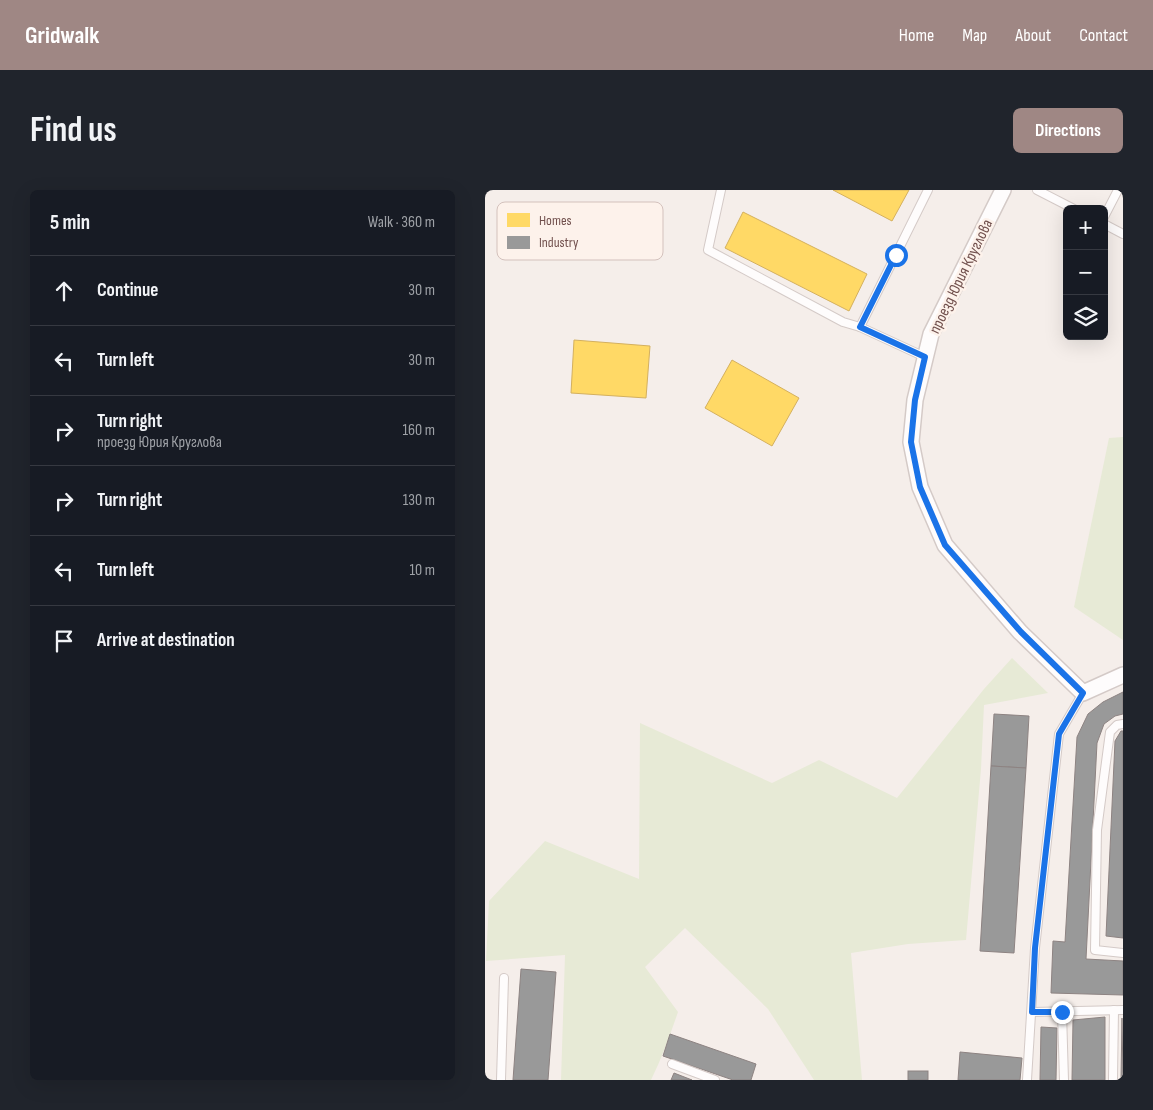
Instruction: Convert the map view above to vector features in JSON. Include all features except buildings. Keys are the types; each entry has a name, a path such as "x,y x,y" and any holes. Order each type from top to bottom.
{"street":[{"name":"проезд Юрия Круглова","path":"1000,191 931,334 915,400 911,442 920,487 945,545 1021,632 1083,693"},
{"path":"1083,693 1123,675"}],"lane":[{"path":"721,190 708,250 843,322 860,327 925,357"},
{"path":"860,327 928,190"},
{"path":"1037,190 1066,205"},
{"path":"1054,199 1058,190"},
{"path":"1108,209 1118,190"},
{"path":"1108,226 1123,234"},
{"path":"1027,1080 1035,948 1059,734 1083,693"},
{"path":"1123,724 1117,725 1110,732 1097,830 1095,950 1123,953"},
{"path":"501,1080 504,978"},
{"path":"1113,1080 1114,1010"},
{"path":"1032,1012 1123,1010"},
{"path":"1062,1012 1064,1080"},
{"path":"673,1064 715,1080"}],"green space":[{"path":"1123,437 1123,640 1074,607 1109,438"},
{"path":"1012,658 1048,693 984,705 981,769 966,940 908,944 851,953 862,1080 814,1080 768,1009 685,928 645,967 678,1012 651,1080 561,1080 565,955 486,961 489,901 545,841 639,879 640,723 772,783 819,760 897,798 984,689"}],"route":[{"path":"896,255 860,327 925,357 915,400 911,442 920,487 945,545 1021,632 1083,693 1059,734 1035,948 1032,1012 1062,1012"}]}
